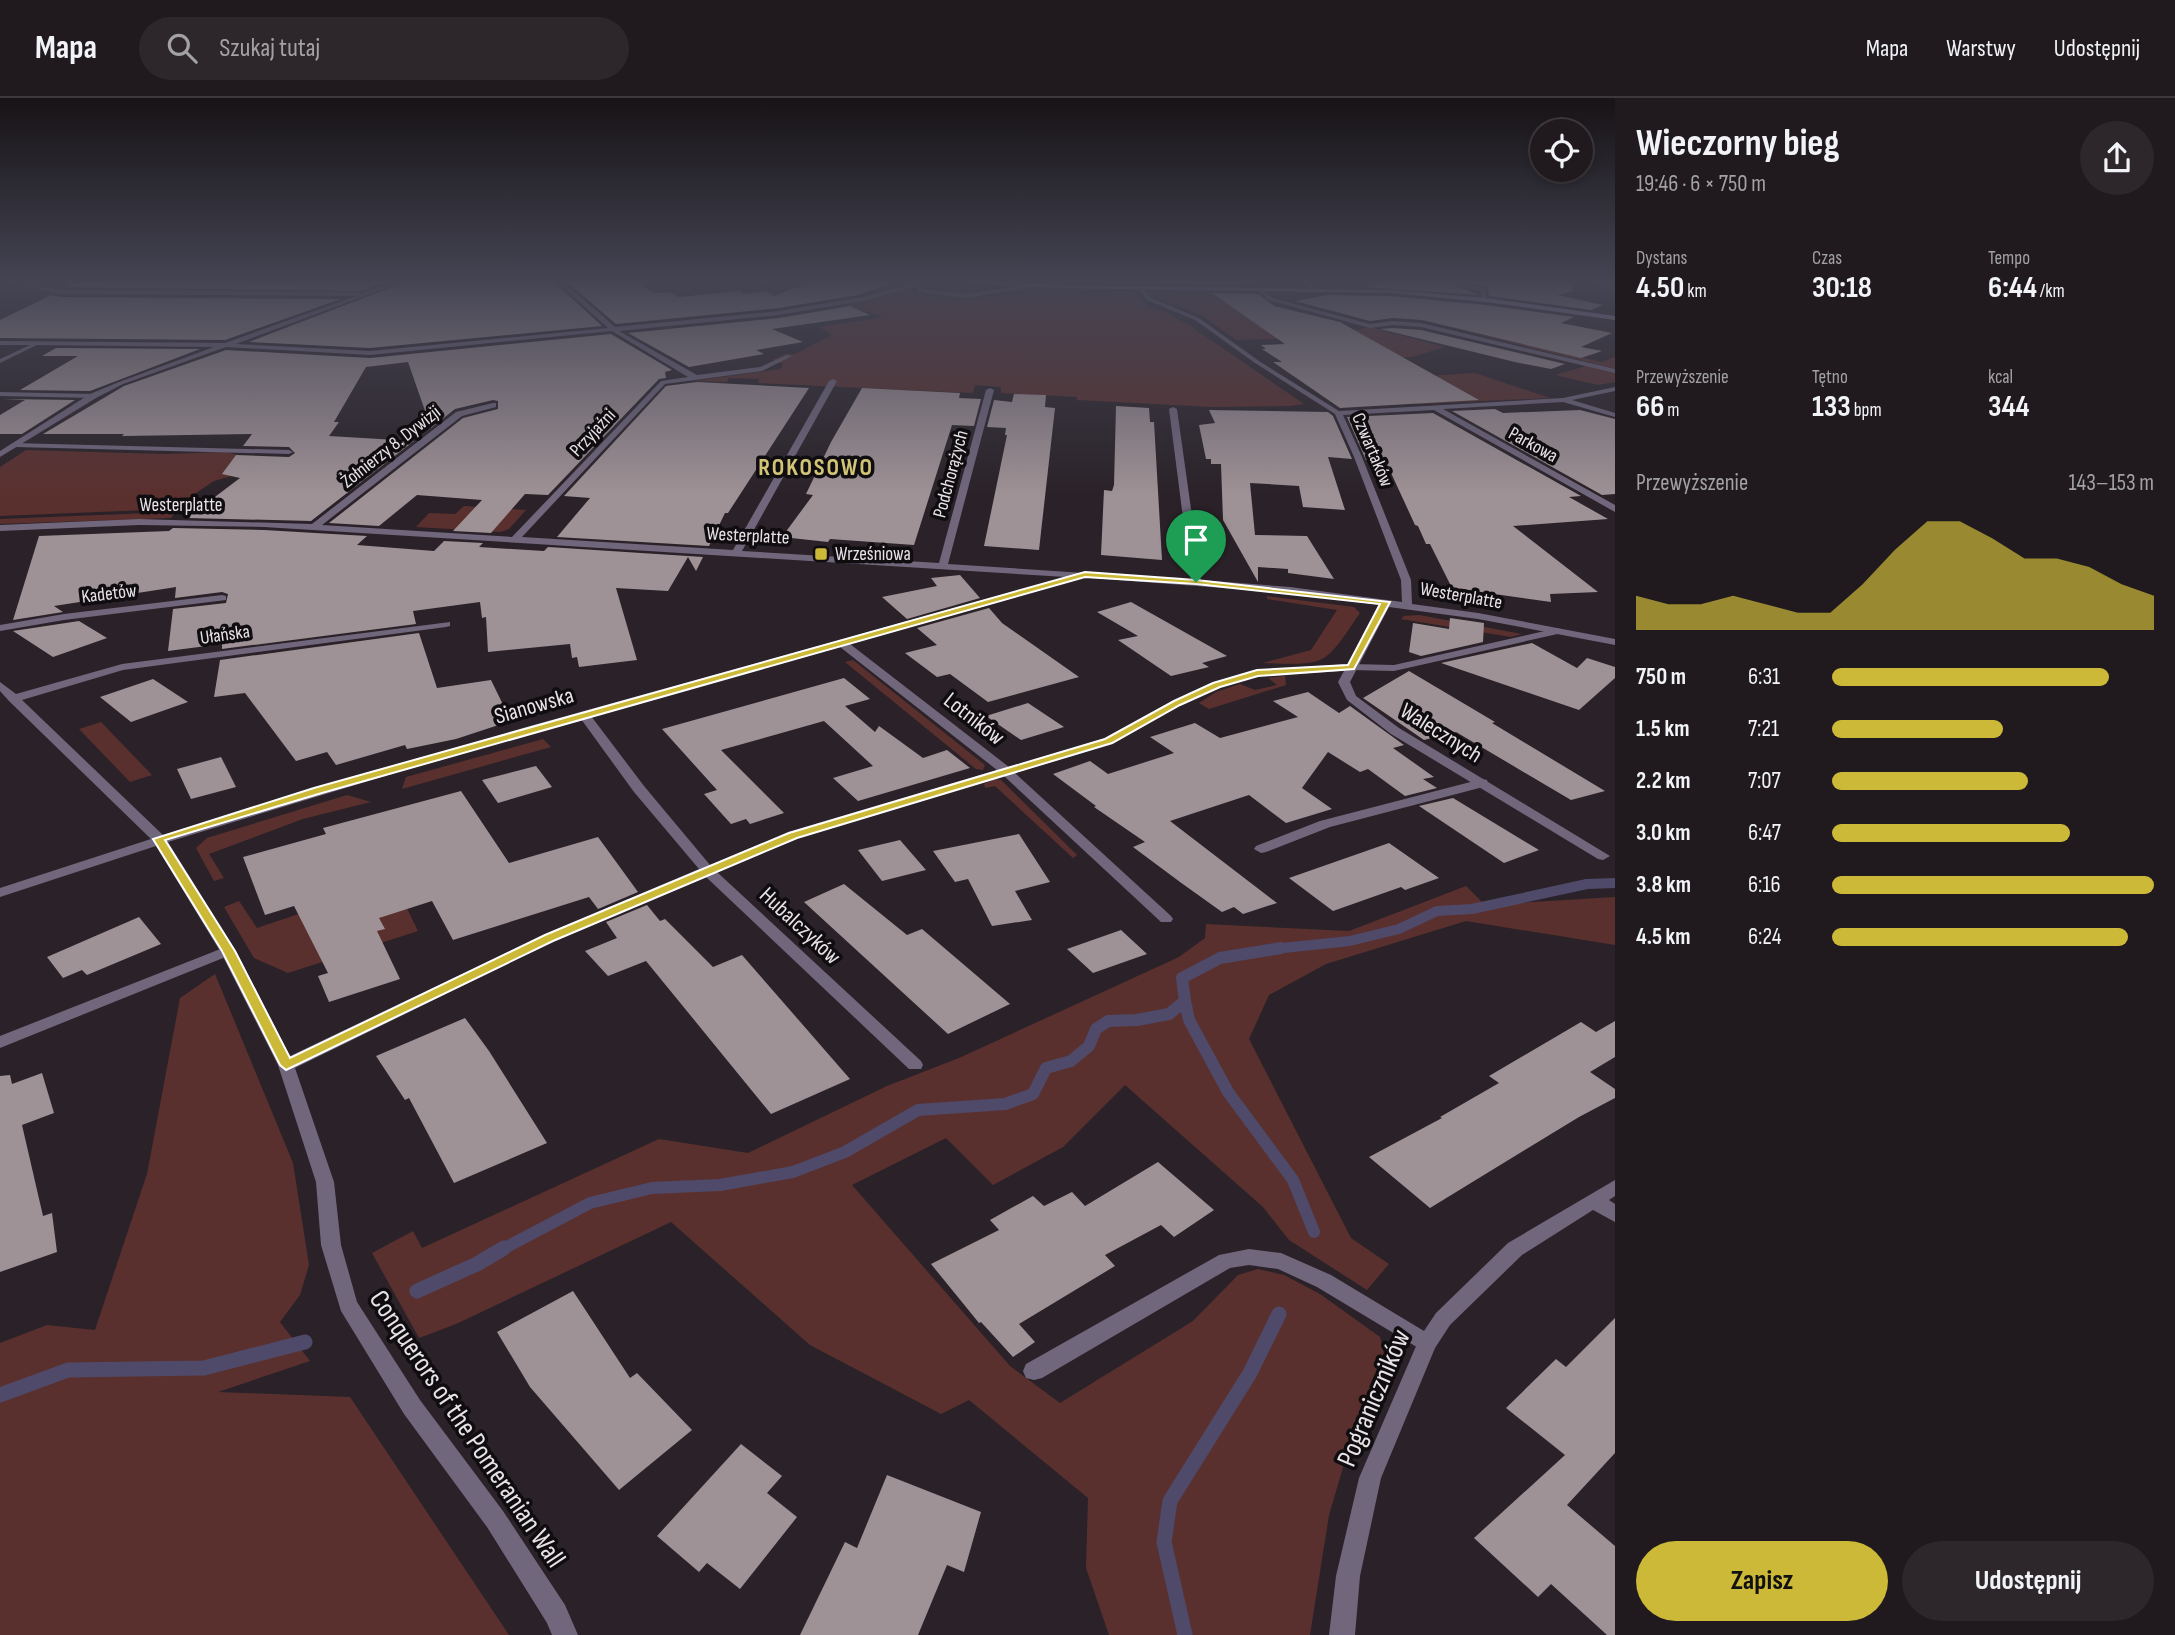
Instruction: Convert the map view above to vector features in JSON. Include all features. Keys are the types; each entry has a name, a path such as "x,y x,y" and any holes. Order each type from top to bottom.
{"street":[{"path":"0,361 19,353"},
{"path":"0,455 93,397 206,353"},
{"path":"653,353 696,378"},
{"name":"Czwartaków","path":"1244,353 1338,413 1406,580 1407,605"},
{"path":"1538,353 1615,371"},
{"name":"Przyjaźni","path":"515,539 663,382 762,369 789,356"},
{"path":"737,552 834,381"},
{"path":"1338,413 1563,400 1615,389"},
{"name":"Podchorążych","path":"943,566 990,390"},
{"path":"0,394 93,397"},
{"path":"1563,400 1615,415"},
{"name":"Żołnierzy 8. Dywizji","path":"314,527 459,414 493,405"},
{"name":"Parkowa","path":"1436,408 1615,509"},
{"path":"1173,409 1196,582"},
{"path":"16,445 289,452"},
{"name":"Westerplatte","path":"0,528 139,522 314,527 1196,582 1407,605 1615,642"},
{"name":"Sianowska","path":"0,893 159,839 584,715 1085,575"},
{"name":"Kadetów","path":"0,628 64,617 222,598"},
{"path":"1351,667 1386,602"},
{"name":"Ułańska","path":"13,699 121,667 446,624"},
{"path":"286,1065 549,938 793,835 1109,741 1177,703 1216,685 1257,673 1351,667 1394,668 1558,631"},
{"name":"Lotników","path":"843,643 1006,771 1166,919"},
{"name":"Walecznych","path":"1351,667 1345,682 1351,698 1395,731 1602,856"},
{"name":"Conquerors of the Pomeranian Wall","path":"0,685 159,839 228,951 286,1065 325,1182 331,1245 348,1305 412,1406 495,1519 556,1614 565,1635"},
{"name":"Hubalczyków","path":"584,715 639,789 709,872 915,1065"},
{"path":"1261,849 1325,824 1482,783"},
{"path":"0,1042 228,951"},
{"name":"Pograniczników","path":"1342,1635 1348,1576 1370,1478 1426,1343 1443,1319 1515,1249 1615,1187"},
{"path":"1593,1200 1615,1214"},
{"path":"1034,1371 1226,1261 1248,1257 1281,1261 1324,1281 1426,1343"}],"shaded area":[{"path":"1229,353 1304,404 1212,407 1077,400 1077,397 1001,393 1001,387 975,385 973,393 758,383 759,379 694,381 781,369 783,364 772,360 785,354"},
{"path":"1330,353 1426,353 1412,357 1361,359 1396,378 1475,373 1550,398 1419,404"},
{"path":"1551,353 1602,362 1615,357 1615,369"},
{"path":"1586,366 1615,372 1615,382 1598,385 1555,375"},
{"path":"26,450 164,454 226,452 261,461 298,457 214,481 172,509 0,516 0,467"},
{"path":"464,506 526,510 509,529 501,532 416,527 429,513 455,514"},
{"path":"175,512 171,518 0,524 0,519"},
{"path":"1267,596 1354,607 1360,613 1338,644 1322,659 1300,664 1263,663 1311,650 1337,610 1267,599"},
{"path":"1419,615 1522,634 1511,637 1401,619 1404,616"},
{"path":"853,660 985,765 983,770 976,769 845,662"},
{"path":"1285,676 1286,685 1209,709 1199,703 1216,692 1240,684 1255,690 1277,685 1268,678"},
{"path":"101,722 152,775 130,782 79,729"},
{"path":"543,739 551,747 402,789 406,777"},
{"path":"995,779 1001,780 1077,855 1073,858 995,786 985,788 984,784"},
{"path":"347,795 371,802 303,819 209,854 224,878 214,881 196,848 207,838"},
{"path":"394,882 418,931 288,973 254,958 224,907 239,901 257,928"},
{"path":"1466,886 1485,905 1615,897 1615,945 1466,921 1326,964 1269,995 1249,1039 1351,1238 1389,1264 1367,1290 1289,1240 1263,1207 1125,1085 1063,1147 993,1185 946,1138 852,1185 1010,1366 1060,1403 1193,1321 1238,1275 1258,1269 1284,1275 1320,1294 1380,1337 1388,1371 1347,1454 1329,1515 1310,1635 1109,1635 1086,1568 1088,1498 969,1400 941,1414 810,1345 671,1222 456,1324 419,1338 372,1253 413,1231 422,1248 659,1139 748,1153 887,1086 959,1058 1179,957 1205,938 1206,924 1349,931"},
{"path":"215,974 293,1163 309,1265 300,1295 280,1322 310,1361 218,1392 350,1397 509,1635 0,1635 0,1343 47,1325 95,1330 147,1174 180,998"}],"building":[{"path":"48,353 190,353 90,391 20,390 78,356 42,356"},
{"path":"218,353 370,358 423,353 643,353 672,370 665,372 666,378 659,379 548,495 525,494 491,533 453,531 482,500 417,495 379,526 329,523 463,418 498,409 498,401 493,400 455,409 431,428 408,362 366,367 334,422 339,422 329,436 414,441 311,521 187,518 240,478 222,474 236,455 289,457 295,453 289,447 243,446 252,434 43,434 124,386"},
{"path":"663,353 764,354 689,367"},
{"path":"1268,353 1395,353 1479,400 1340,408 1273,362 1282,362"},
{"path":"1477,353 1517,353 1565,364 1551,369"},
{"path":"1559,353 1597,353 1581,358"},
{"path":"697,382 809,388 728,513 725,513 709,546 557,537 590,498 564,496 666,386"},
{"path":"862,388 960,393 959,398 981,399 974,426 952,425 914,545 830,539 828,542 782,537 813,495 806,494 831,442"},
{"path":"1014,394 1046,395 1045,407 1055,408 1039,550 984,546 1007,435 1006,428 987,427 994,400 1012,402"},
{"path":"3,399 75,400 22,434 0,434 0,415 25,400"},
{"path":"1116,406 1149,408 1150,422 1154,422 1162,560 1101,555 1104,490 1112,491 1114,485"},
{"path":"1495,409 1503,413 1580,410 1615,419 1615,494 1602,495 1452,411"},
{"path":"1209,410 1328,412 1333,416 1352,459 1328,457 1345,510 1303,507 1299,486 1250,483 1255,535 1307,536 1334,579 1288,573 1288,569 1258,567 1258,582 1223,520 1221,464 1211,464 1211,459 1206,459 1199,425 1215,423"},
{"path":"1433,413 1581,496 1569,497 1608,519 1513,526 1598,592 1550,594 1551,602 1452,588 1430,544 1426,544 1415,525 1386,462 1366,460 1347,417"},
{"path":"173,528 367,536 357,545 434,551 444,541 483,543 479,547 544,551 548,547 703,557 696,571 688,557 668,591 616,588 637,660 579,667 577,657 572,658 570,644 488,652 486,617 482,618 480,602 413,611 416,624 222,649 222,644 168,651 173,609 226,603 228,594 222,592 175,598 176,587 54,606 63,612 13,620 39,536 169,531"},
{"path":"960,575 980,598 907,619 882,597 937,586 931,578"},
{"path":"1131,602 1227,656 1202,663 1209,667 1171,676 1118,640 1138,636 1097,612"},
{"path":"989,608 1002,623 1079,677 988,702 950,674 937,677 905,653 937,645 917,628"},
{"path":"1450,618 1484,623 1483,642 1421,656 1409,652 1413,623 1449,629"},
{"path":"79,621 107,638 53,657 13,631"},
{"path":"419,633 437,688 491,680 511,721 456,739 407,749 405,745 336,765 327,752 296,761 245,693 214,697 220,660"},
{"path":"1532,643 1577,668 1587,658 1615,667 1615,678 1579,710 1441,663"},
{"path":"1409,671 1605,791 1571,800 1456,732 1424,740 1363,698"},
{"path":"844,678 870,699 845,706 875,732 879,726 923,758 947,750 970,768 858,801 833,778 873,766 824,721 721,750 784,813 750,824 746,819 731,824 704,794 717,790 662,729"},
{"path":"153,679 188,702 131,722 100,697"},
{"path":"1308,692 1339,713 1350,706 1404,745 1393,748 1434,777 1423,779 1437,788 1405,796 1368,769 1360,772 1328,752 1302,788 1332,809 1286,823 1249,795 1170,821 1277,903 1243,914 1234,907 1222,912 1180,882 1133,847 1145,842 1094,807 1096,806 1053,774 1090,761 1108,774 1174,753 1150,737 1195,723 1220,738 1298,717 1273,701"},
{"path":"1028,703 1064,727 1021,740 986,716"},
{"path":"221,757 236,787 191,799 177,769"},
{"path":"536,766 552,787 498,803 482,780"},
{"path":"461,791 509,863 598,837 638,892 598,909 589,897 453,940 432,901 379,918 385,929 377,931 400,979 329,1002 318,976 328,973 294,906 265,915 243,857 326,834 323,828"},
{"path":"1453,798 1539,850 1504,863 1419,806"},
{"path":"1019,834 1050,882 1015,891 1032,920 992,926 968,879 955,882 933,851"},
{"path":"900,840 926,870 882,881 858,850"},
{"path":"1389,843 1439,878 1405,890 1401,887 1333,911 1289,878"},
{"path":"844,884 907,935 922,929 1010,1004 948,1034 804,902"},
{"path":"647,905 660,921 665,919 713,967 742,955 850,1079 771,1114 646,961 608,976 585,951 617,938 606,922"},
{"path":"139,917 161,944 87,975 82,970 63,978 47,957"},
{"path":"1121,930 1147,954 1093,973 1067,949"},
{"path":"465,1018 547,1143 454,1183 409,1098 405,1100 376,1056"},
{"path":"1615,1021 1615,1057 1590,1072 1615,1089 1615,1098 1430,1208 1369,1157 1442,1118 1440,1117 1499,1083 1489,1076 1581,1022 1596,1032"},
{"path":"42,1073 54,1113 22,1125 43,1216 52,1213 57,1252 0,1272 0,1076 10,1075 12,1084"},
{"path":"1158,1162 1214,1210 1174,1237 1161,1225 1105,1255 1115,1266 1019,1324 1035,1342 1013,1357 981,1322 979,1323 931,1264 999,1230 990,1220 1033,1196 1044,1206 1072,1192 1085,1206"},
{"path":"573,1291 630,1378 637,1373 692,1430 619,1490 530,1387 497,1332"},
{"path":"1615,1318 1615,1453 1567,1505 1615,1546 1615,1635 1607,1635 1551,1584 1538,1597 1474,1538 1565,1455 1506,1408 1556,1359 1566,1367"},
{"path":"741,1444 782,1476 767,1493 797,1517 740,1589 707,1563 699,1572 657,1536"},
{"path":"887,1475 981,1512 964,1572 947,1565 918,1635 800,1635 845,1542 857,1548"}],"waterway":[{"path":"1277,949 1350,941 1399,929 1437,911 1472,909 1587,884 1615,883"},
{"path":"1185,1001 1182,978 1220,958 1277,949"},
{"path":"1264,950 1277,949"},
{"path":"501,1250 590,1203 652,1188 720,1185 793,1172 845,1152 918,1110 1005,1104 1033,1094 1046,1068 1071,1061 1089,1046 1096,1029 1108,1021 1137,1020 1169,1014 1185,1001"},
{"path":"1185,1001 1189,1020 1228,1092 1293,1180 1314,1232"},
{"path":"417,1291 477,1264 504,1248"},
{"path":"1185,1635 1164,1542 1170,1501 1250,1373 1279,1314"},
{"path":"0,1395 68,1370 204,1368 305,1342"}],"place":[{"name":"Wrześniowa","path":"821,554"}],"district":[{"name":"ROKOSOWO","path":"816,467"}],"route":[{"path":"1085,575 1196,582 1386,602 1351,667 1257,673 1216,685 1177,703 1109,741 793,835 549,938 286,1065 228,951 159,839 318,790 1085,575"}]}
